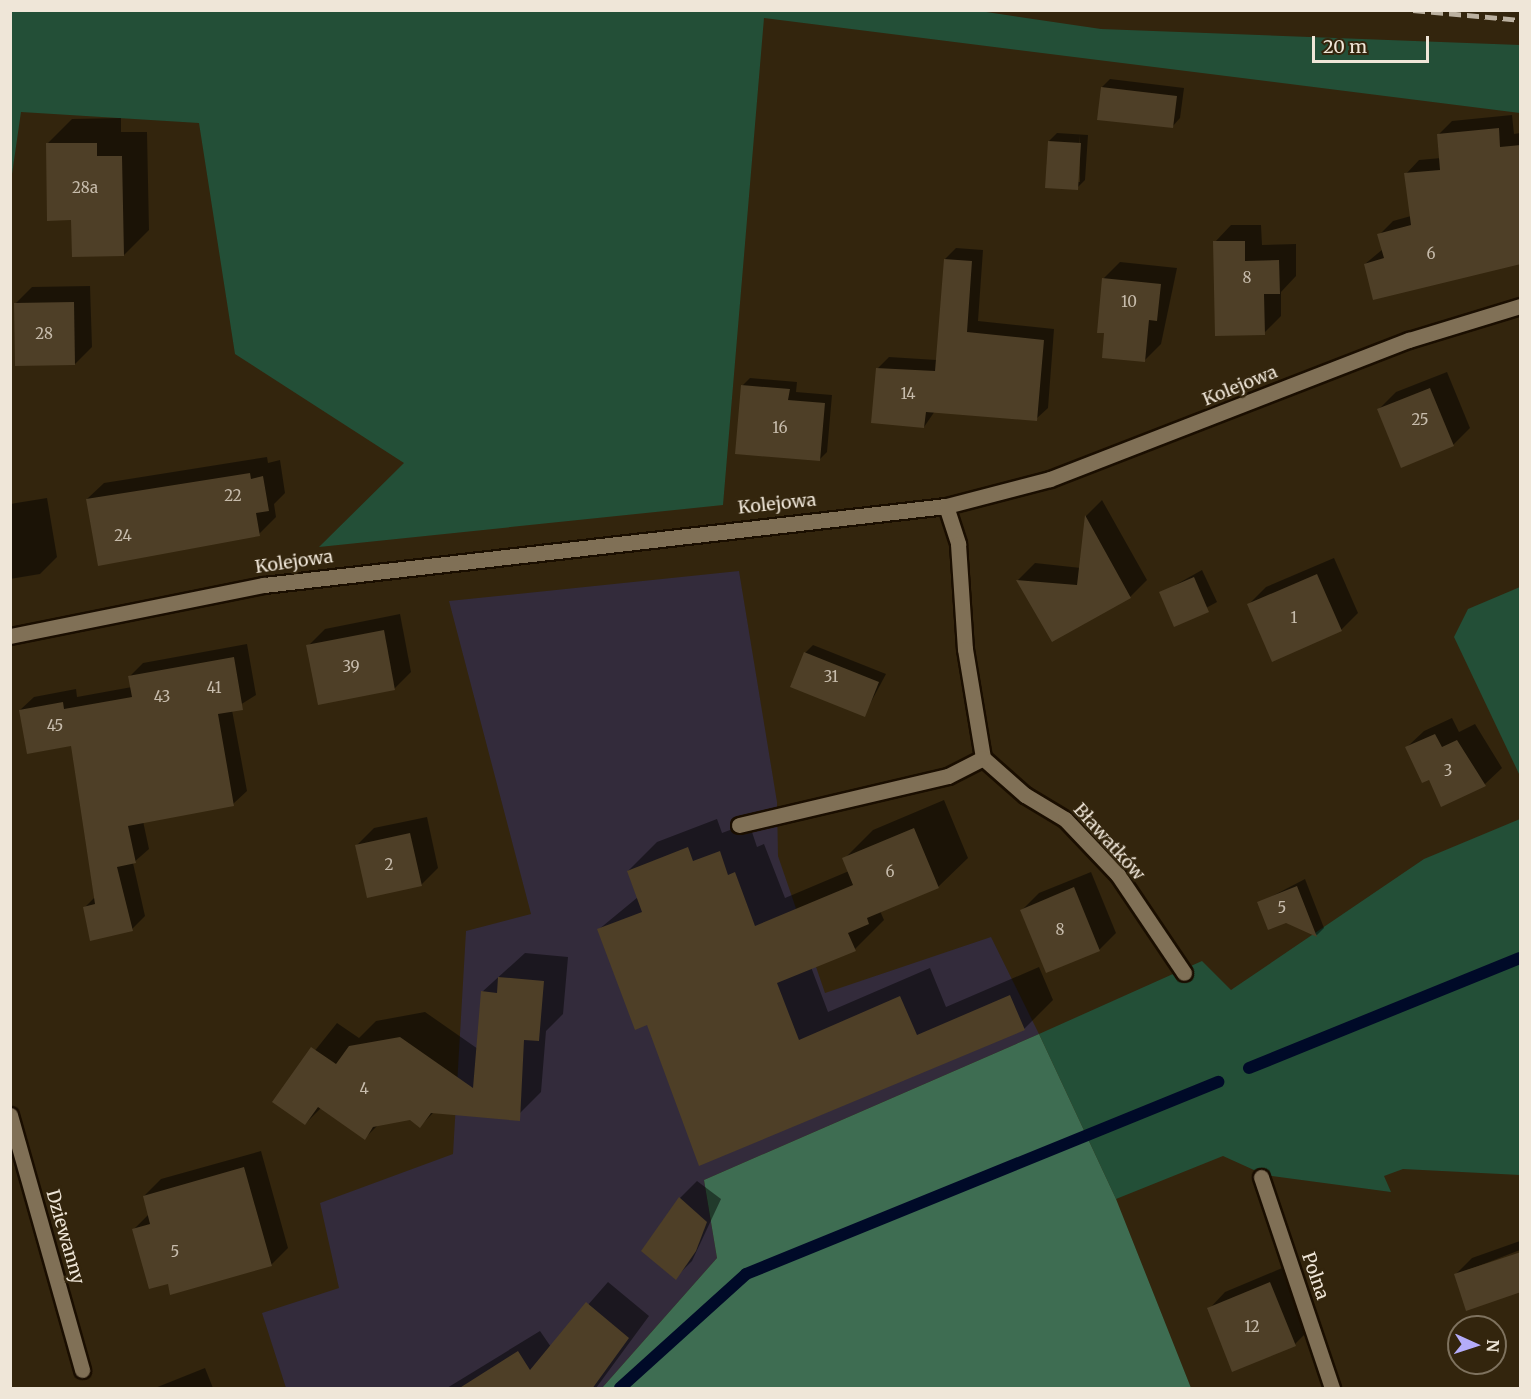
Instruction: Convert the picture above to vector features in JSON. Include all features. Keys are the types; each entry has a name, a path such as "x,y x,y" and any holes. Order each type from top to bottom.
{"street":[{"name":"Kolejowa","path":"10,636 264,585 946,506 1050,479 1409,340 1521,306"},
{"path":"739,825 948,776 983,759 965,649 958,544 946,506"},
{"name":"Bławatków","path":"983,759 1025,795 1065,819 1118,875 1185,973"},
{"name":"Dziewanny","path":"10,1115 82,1370"},
{"name":"Polna","path":"1261,1177 1332,1389"}],"shaded area":[{"path":"739,571 777,802 778,856 825,993 991,937 1039,1034 704,1180 717,1258 602,1388 286,1388 262,1313 339,1288 320,1203 453,1154 466,931 531,914 449,601"}],"green space":[{"path":"973,10 1101,29 1520,45 1520,113 764,18 723,505 319,547 404,463 235,354 199,123 21,112 11,181 11,11"},
{"path":"1520,587 1520,776 1454,637 1468,609"},
{"path":"1520,819 1520,1175 1403,1169 1384,1176 1391,1192 1265,1175 1223,1156 1116,1199 1039,1034 1202,961 1231,990 1424,859"},
{"path":"1039,1034 1116,1199 1191,1388 602,1388 717,1258 704,1180"}],"building":[{"path":"1101,87 1177,96 1173,128 1097,120"},
{"path":"1499,128 1500,147 1521,145 1521,264 1373,300 1364,264 1384,258 1377,234 1411,225 1404,173 1440,170 1437,134"},
{"path":"1048,141 1081,143 1078,190 1045,188"},
{"path":"46,143 97,143 97,156 122,156 124,256 72,257 71,220 47,221"},
{"path":"1213,241 1245,241 1245,261 1279,260 1280,294 1264,294 1265,335 1215,336"},
{"path":"944,259 972,261 967,332 1044,340 1037,421 926,412 924,428 871,423 876,368 935,371"},
{"path":"1102,278 1161,284 1157,321 1149,320 1145,362 1102,358 1104,333 1097,333"},
{"path":"74,302 75,365 15,366 14,303"},
{"path":"741,385 790,389 788,400 825,403 820,461 735,454"},
{"path":"1430,388 1454,446 1401,468 1377,409"},
{"path":"250,473 251,479 263,476 269,511 256,513 260,536 98,566 86,499"},
{"path":"1085,515 1131,598 1052,642 1016,580 1077,585"},
{"path":"1317,574 1342,631 1272,662 1247,604"},
{"path":"1194,577 1209,612 1174,627 1159,592"},
{"path":"384,630 395,690 318,705 306,645"},
{"path":"804,652 879,682 865,717 790,687"},
{"path":"234,657 243,710 218,714 234,806 128,826 136,863 117,867 133,931 90,941 83,907 95,904 71,746 27,754 19,710 63,702 64,709 132,697 128,676"},
{"path":"1435,734 1442,747 1457,740 1486,786 1441,807 1429,780 1422,783 1405,747"},
{"path":"914,828 939,888 867,918 869,924 848,933 856,951 777,983 799,1040 900,996 917,1035 1010,995 1025,1030 699,1166 647,1025 635,1030 597,929 642,912 627,871 688,847 693,861 720,851 728,875 735,872 755,926 853,885 842,858"},
{"path":"410,833 422,886 367,898 355,845"},
{"path":"1297,886 1317,937 1286,923 1268,930 1257,902"},
{"path":"1074,887 1100,951 1046,973 1020,910"},
{"path":"498,977 544,981 539,1041 524,1040 520,1121 431,1113 420,1128 410,1120 373,1127 365,1140 318,1107 305,1125 272,1102 311,1047 336,1064 349,1046 400,1037 473,1088 481,991 497,993"},
{"path":"244,1167 272,1266 170,1295 168,1284 149,1289 132,1229 150,1224 143,1196"},
{"path":"679,1197 707,1222 696,1251 676,1280 641,1251"},
{"path":"1521,1252 1521,1292 1466,1311 1454,1274"},
{"path":"1270,1282 1296,1346 1232,1372 1207,1308"},
{"path":"586,1302 629,1338 592,1389 458,1389 518,1351 530,1370"}],"waterway":[{"path":"1249,1068 1520,958"},
{"path":"620,1388 746,1274 1218,1082"}],"railway":[{"path":"1413,10 1520,20"}]}
